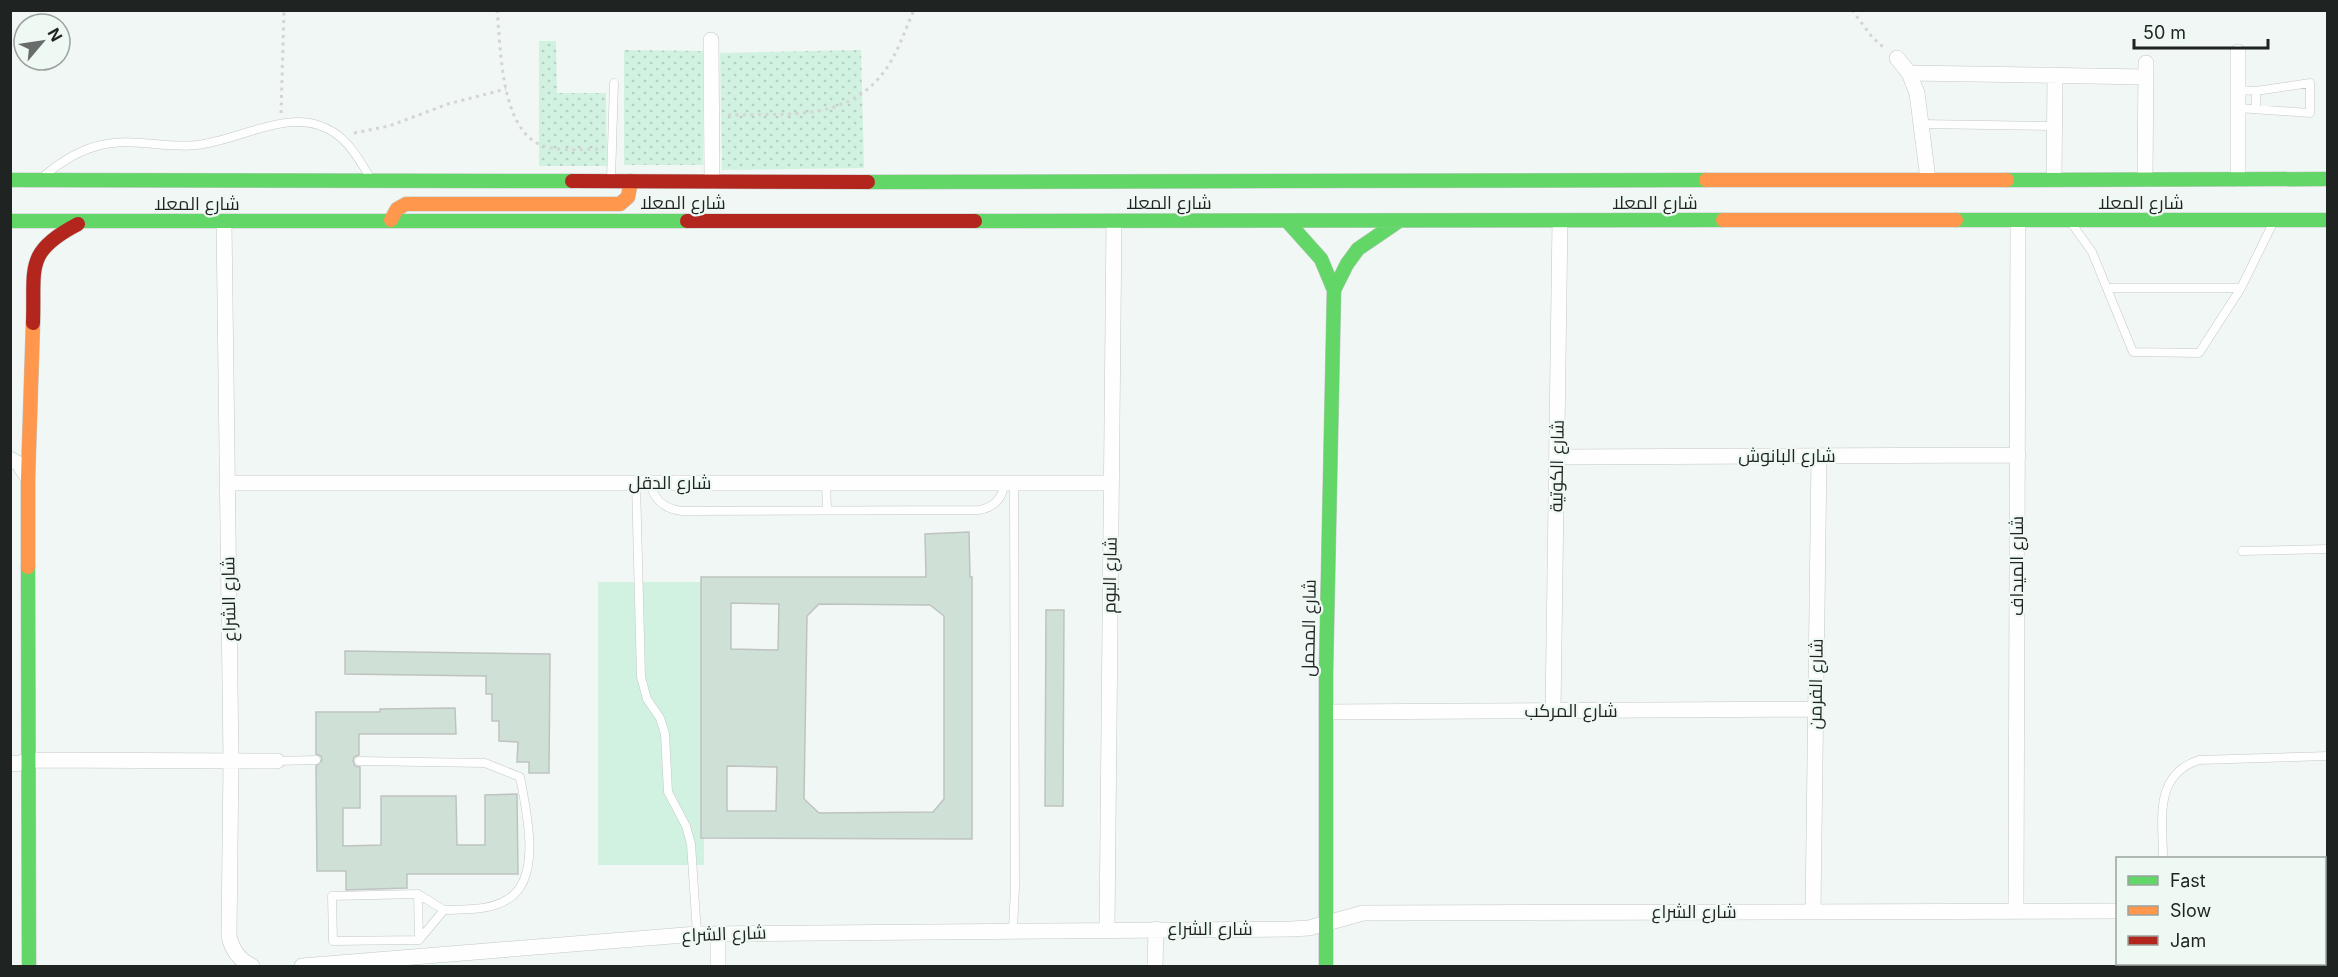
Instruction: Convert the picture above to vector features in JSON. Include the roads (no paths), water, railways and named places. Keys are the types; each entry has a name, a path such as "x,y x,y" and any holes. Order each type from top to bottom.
{"street":[{"path":"711,40 712,181"},
{"path":"2238,52 2238,179"},
{"path":"1897,58 1909,73 1917,93 1928,180"},
{"path":"1909,73 2055,75 2146,70 2145,179"},
{"path":"2054,179 2055,75"},
{"name":"شارع المعلا","path":"10,180 2328,179"},
{"path":"391,220 397,209 411,203 620,204 628,197 631,180"},
{"name":"شارع الميداف","path":"2016,912 2018,220"},
{"name":"شارع المعلا","path":"10,221 2328,220"},
{"name":"شارع البوم","path":"1107,929 1114,221"},
{"name":"شارع المحمل","path":"1287,221 1315,249 1327,267 1334,290 1326,712 1326,966"},
{"name":"شارع المحمل","path":"1334,290 1347,264 1358,249 1399,221"},
{"name":"شارع الكوتية","path":"1553,711 1560,221"},
{"path":"29,966 28,478 36,261 47,241 82,222"},
{"name":"شارع الشراع","path":"224,222 231,760 230,936 231,944 239,958 252,966"},
{"name":"شارع البانوش","path":"1557,457 2018,455"},
{"name":"شارع الفرمن","path":"1814,912 1819,456"},
{"path":"10,459 19,464 28,478"},
{"name":"شارع الدقل","path":"228,483 1111,483"},
{"name":"شارع المركب","path":"1326,712 1816,710"},
{"path":"10,762 17,764 28,760 277,761"},
{"name":"شارع الشراع","path":"302,966 697,934 1291,929 1363,914 2116,911"},
{"path":"1155,966 1156,929"},
{"path":"718,934 718,966"}],"lane":[{"path":"611,180 614,83"},
{"path":"2238,90 2256,91 2310,83 2310,113 2238,108"},
{"path":"2256,91 2256,108"},
{"path":"38,180 73,155 104,144 121,142 196,145 232,138 281,124 304,122 338,134 355,152 371,180"},
{"path":"1921,124 2055,126"},
{"path":"2070,221 2092,252 2133,352 2199,353 2241,288 2275,220"},
{"path":"2108,288 2241,288"},
{"path":"643,483 660,503 674,510 980,510 994,505 1009,483"},
{"path":"643,483 641,678 647,699 660,718 665,734 668,792 686,826 691,844 697,934"},
{"path":"826,483 827,510"},
{"path":"1009,483 1015,887 1013,930"},
{"path":"2242,551 2328,549"},
{"path":"2163,857 2165,791 2174,774 2181,768 2199,760 2328,756"},
{"path":"277,761 316,760"},
{"path":"360,761 485,763 520,777 528,826 528,870 522,887 508,899 492,906 444,910 418,894 332,896 333,941 419,940 444,910"},
{"path":"418,894 419,940"}]}
